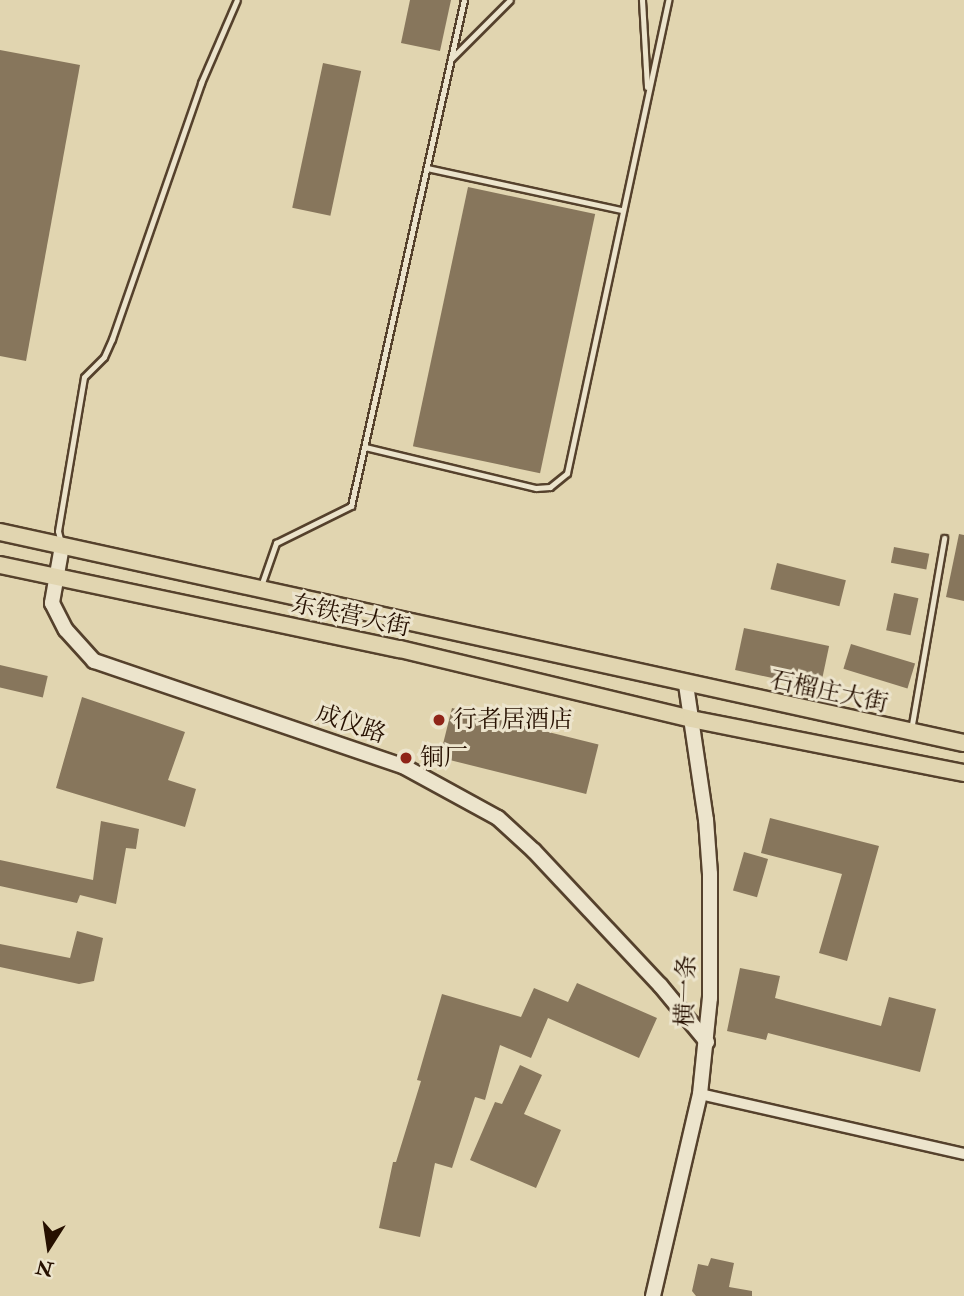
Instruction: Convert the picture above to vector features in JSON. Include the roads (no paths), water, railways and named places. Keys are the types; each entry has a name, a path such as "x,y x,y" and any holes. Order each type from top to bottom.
{"main road":[{"name":"东铁营大街","path":"0,532 685,684"},
{"name":"东铁营大街","path":"0,565 400,649 691,719"},
{"name":"石榴庄大街","path":"685,684 964,743"},
{"path":"691,719 964,774"}],"street":[{"name":"成仪路","path":"62,546 52,603 58,617 94,661 403,766 498,818 642,966 707,1042"},
{"name":"横一条","path":"653,1296 700,1094 707,1042 710,874 700,765 685,684"},
{"path":"700,1094 964,1154"}],"lane":[{"path":"62,546 58,531 84,377 104,357 112,339 201,83 237,0"},
{"path":"260,591 275,543 351,506 464,0"},
{"path":"451,59 510,0"},
{"path":"642,0 647,93"},
{"path":"365,447 536,488 550,488 560,482 569,464 668,0"},
{"path":"427,168 622,210"},
{"path":"911,733 944,538"}],"place":[{"name":"行者居酒店","path":"439,720"},
{"name":"铜厂","path":"406,758"}]}
